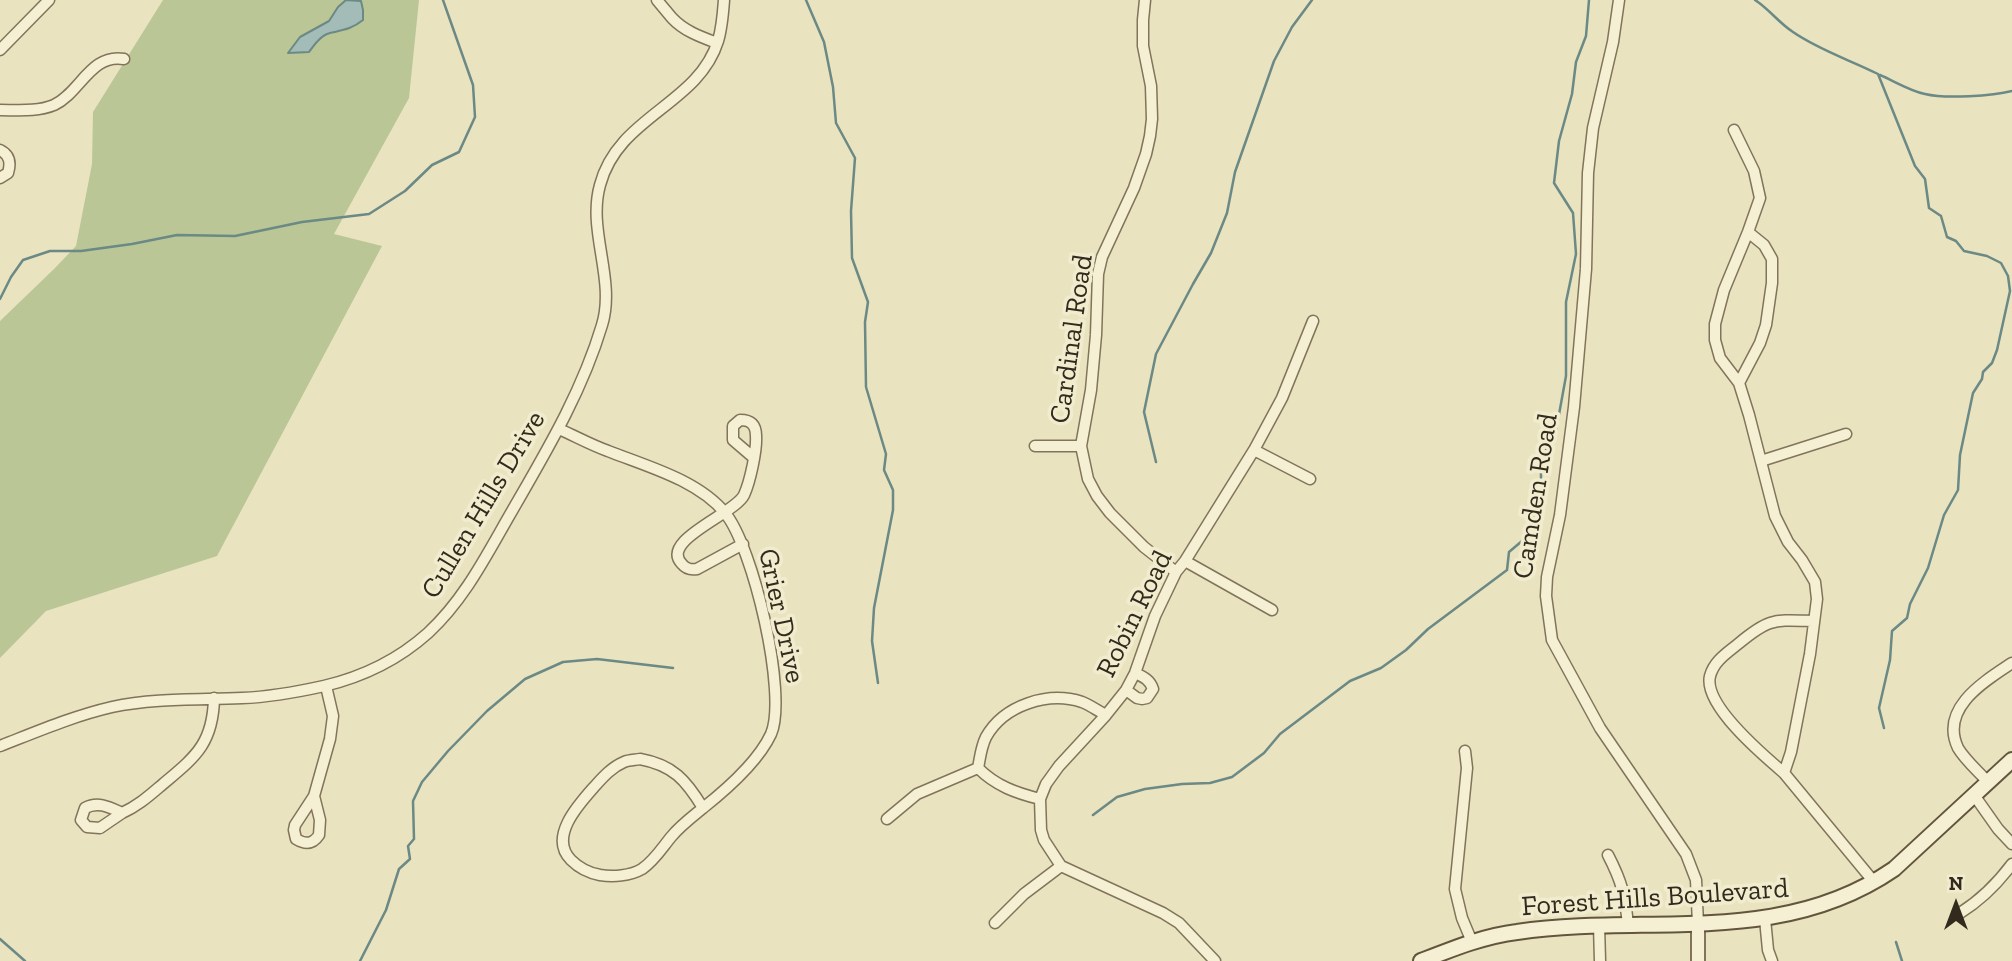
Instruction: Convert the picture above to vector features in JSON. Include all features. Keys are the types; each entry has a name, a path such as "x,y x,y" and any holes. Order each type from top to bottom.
{"main road":[{"name":"Forest Hills Boulevard","path":"1421,961 1472,942 1516,932 1599,925 1698,924 1765,919 1840,899 1894,869 2012,760"}],"street":[{"path":"0,50 49,0"},
{"path":"657,0 683,27 718,43"},
{"name":"Cullen Hills Drive","path":"0,746 112,707 262,696 326,686 372,670 394,658 416,643 445,616 470,583 559,429 594,350 606,309 607,290 598,228 599,189 603,174 622,141 696,78 718,43 724,0"},
{"name":"Cardinal Road","path":"1145,0 1143,46 1151,86 1150,136 1134,188 1102,257 1098,274 1091,390 1081,446 1088,479 1097,496 1144,547 1176,572"},
{"name":"Camden Road","path":"1619,0 1613,42 1593,128 1588,173 1586,269 1574,407 1546,596 1552,640 1600,728 1686,854 1696,880 1698,961"},
{"path":"0,110 40,110 54,105 70,94 97,64 108,58 124,59"},
{"path":"1734,130 1758,184 1760,198 1724,290 1715,324 1715,340 1720,358 1739,383 1775,516 1788,542 1815,582 1817,599 1810,654 1791,752 1784,773"},
{"path":"0,150 9,158 10,165 8,173 0,178"},
{"path":"1739,383 1760,343 1766,325 1772,283 1772,259 1764,245 1748,232"},
{"name":"Robin Road","path":"1040,799 1046,784 1059,766 1126,690 1135,673 1155,616 1176,572 1254,450 1282,398 1313,321"},
{"name":"Grier Drive","path":"559,429 681,480 702,493 725,513 743,544 751,565 776,688 776,714 771,734 757,754 738,777 703,808 677,830 645,867 626,874 604,876 586,870 568,856 563,844 570,816 581,801 623,762 640,759 669,768 682,778 703,808"},
{"path":"1760,461 1846,434"},
{"path":"1035,446 1081,446"},
{"path":"1254,450 1310,480"},
{"path":"743,544 697,569 690,570 680,561 678,550 685,538 725,513 744,496 754,458"},
{"path":"1185,561 1272,610"},
{"path":"1813,621 1772,621 1762,625 1723,656 1711,674 1711,693 1746,741 1784,773 1874,882"},
{"path":"1987,781 1958,747 1955,737 1956,719 1969,695 1983,681 2012,663"},
{"path":"1126,690 1142,699 1151,694 1151,683 1135,673"},
{"path":"314,796 332,728 333,716 326,686"},
{"path":"122,813 135,807 197,755 211,727 214,698"},
{"path":"978,768 981,749 994,726 1029,702 1066,698 1084,703 1106,715"},
{"path":"1465,751 1466,768 1455,889 1462,918 1472,942"},
{"path":"978,768 994,783 1016,793 1040,799 1041,831 1049,850 1061,866 1179,923 1214,961"},
{"path":"887,819 917,794 978,768"},
{"path":"1974,795 2012,844"},
{"path":"1608,855 1625,894 1628,925"},
{"path":"1960,913 1978,901 2003,877 2012,864"},
{"path":"995,923 1024,894 1061,866"},
{"path":"1765,919 1768,950 1772,961"},
{"path":"1599,925 1600,961"}],"green space":[{"path":"163,0 419,0 409,98 334,234 382,246 217,556 46,611 0,658 0,321 76,246 92,164 93,112"}],"water":[{"path":"346,0 361,1 363,20 324,36 309,52 288,53 300,37 329,21"}],"waterway":[{"path":"0,299 23,260 50,251 81,251 177,235 235,236 302,222 369,214 405,191 432,165 459,152 475,117 473,85 443,0"},
{"path":"806,0 824,42 833,87 836,123 855,158 851,211 852,258 868,302 865,322 866,387 886,454 884,470 893,490 893,510 874,608 872,641 878,683"},
{"path":"1156,462 1144,412 1156,354 1211,253 1227,213 1235,172 1274,61 1292,27 1312,0"},
{"path":"1093,815 1117,797 1145,789 1210,783 1232,777 1264,753 1280,734 1350,681 1381,668 1507,570 1509,552 1522,541 1541,494 1541,470 1546,450 1556,431 1566,376 1566,302 1576,254 1573,213 1554,183 1559,141 1572,94 1576,62 1586,36 1589,0"},
{"path":"1755,0 1803,38 1878,74 1915,166 1925,179 1929,208 1941,216 1947,237 1956,241 1964,251 1987,256 2001,263 2008,276 2010,291 1997,350 1973,393 1960,455 1958,490 1944,515 1928,568 1910,604 1907,618 1892,631 1890,660 1879,708 1884,728"},
{"path":"1880,75 1914,91 1934,96 1969,96 2012,91"},
{"path":"360,961 386,910 399,869 410,859 408,846 414,839 413,801 422,782 487,711 525,679 563,662 597,659 673,668"},
{"path":"0,939 25,961"},
{"path":"1896,942 1902,961"}]}
